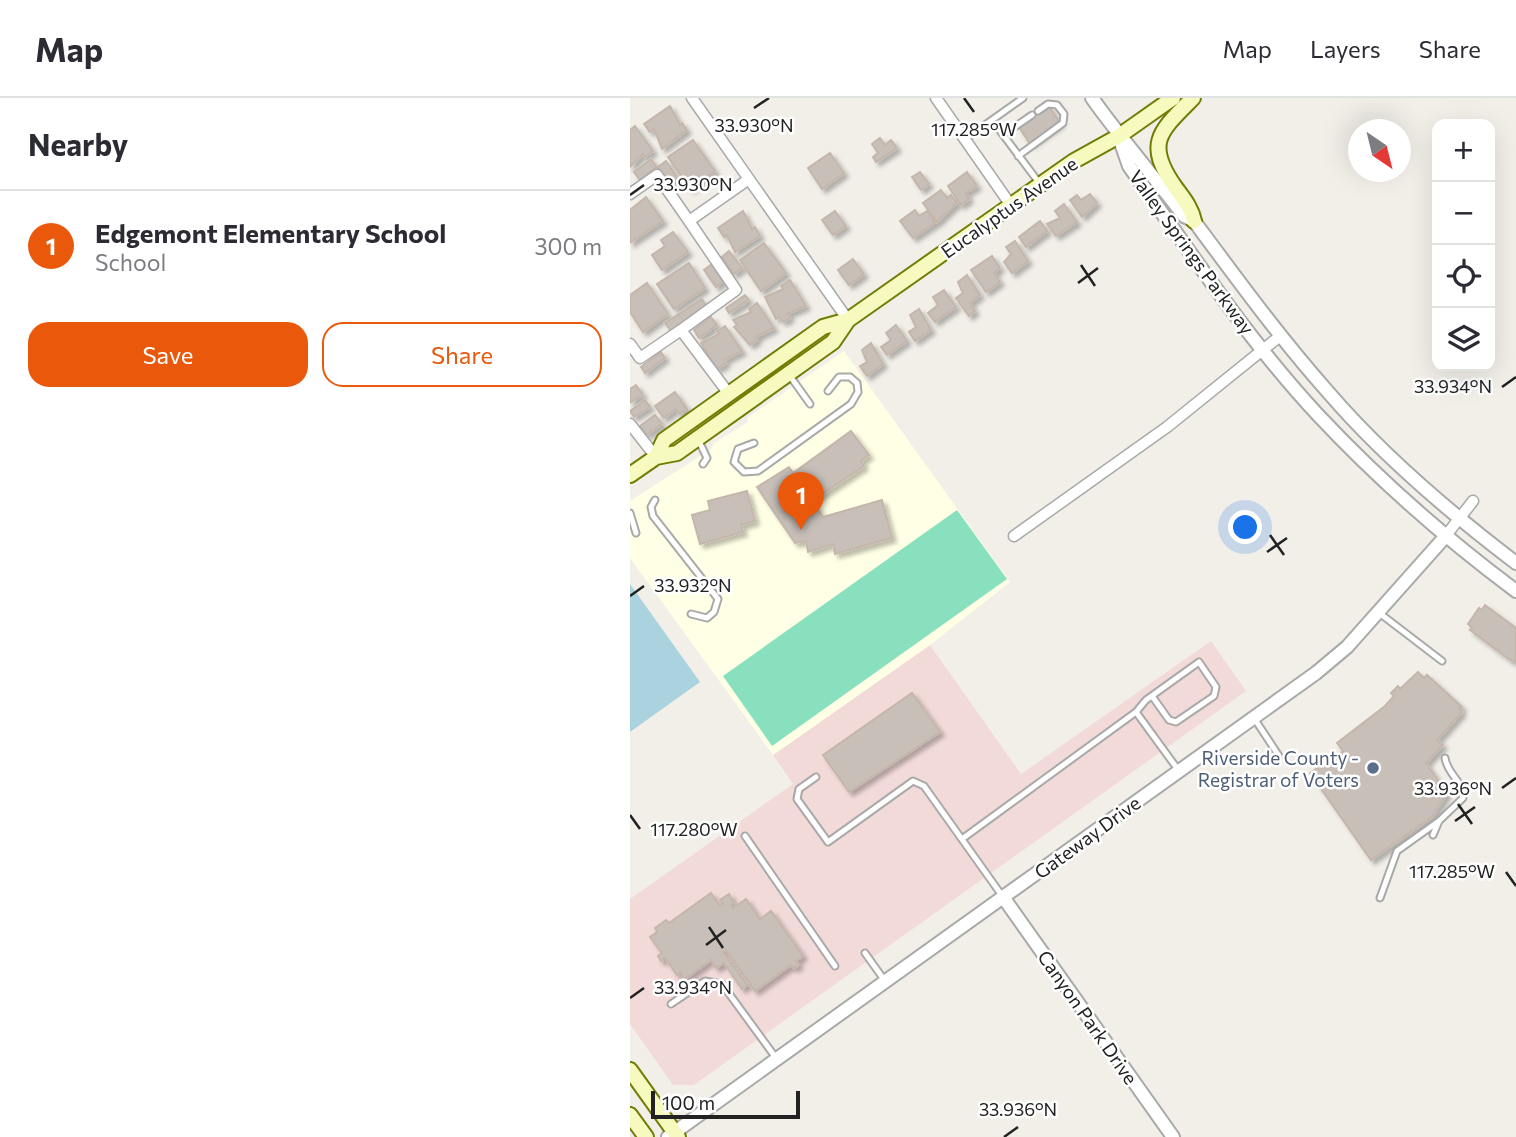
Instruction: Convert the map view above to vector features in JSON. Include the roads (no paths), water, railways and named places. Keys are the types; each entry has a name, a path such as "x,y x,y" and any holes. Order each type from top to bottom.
{"main road":[{"name":"Eucalyptus Avenue","path":"656,457 664,440 823,327 848,320 1010,204 1119,136 1173,98"},
{"path":"1193,98 1165,126 1157,146 1162,168 1191,209 1194,221"},
{"name":"Eucalyptus Avenue","path":"630,475 656,457 677,453 833,342 848,320"},
{"path":"630,1070 674,1135"},
{"path":"630,1115 646,1137"}],"street":[{"path":"692,98 848,320"},
{"path":"1093,98 1119,136"},
{"path":"937,99 1010,204"},
{"name":"Valley Springs Parkway","path":"1119,136 1139,156 1184,216 1194,221 1280,336 1367,433 1459,518 1516,564"},
{"name":"Valley Springs Parkway","path":"1119,136 1129,166 1263,349 1325,422 1444,538 1516,591"},
{"path":"630,194 657,175 736,290 639,358 630,344"},
{"path":"689,221 749,179"},
{"path":"681,330 730,394"},
{"path":"1014,536 1167,427 1280,336"},
{"path":"630,424 656,457"},
{"name":"Gateway Drive","path":"674,1135 1316,673 1347,647 1444,538 1473,500"},
{"name":"Canyon Park Drive","path":"1003,897 1173,1137"}],"lane":[{"path":"965,139 1023,98"},
{"path":"1003,135 1048,104 1057,105 1064,114 1063,123 1018,156"},
{"path":"992,121 1040,184"},
{"path":"788,374 810,404"},
{"path":"754,443 738,449 734,462 744,472 758,471 851,404 858,392 857,383 850,377 839,377 828,391"},
{"path":"697,438 707,458 703,464"},
{"path":"655,500 651,507 653,516 718,599 714,612 707,618 691,614"},
{"path":"630,513 636,533"},
{"path":"1378,612 1442,662"},
{"path":"962,839 1136,712 1152,695 1199,662 1216,687 1214,696 1176,723 1169,720 1152,695"},
{"path":"1136,712 1179,771"},
{"path":"1254,718 1279,756"},
{"path":"1380,898 1397,851 1439,821 1463,798 1462,785 1446,766 1445,758"},
{"path":"816,777 799,789 797,799 828,842 913,781 924,786 1003,897"},
{"path":"1433,835 1439,821"},
{"path":"745,836 835,966"},
{"path":"865,953 885,981"},
{"path":"671,1004 705,981 726,987 777,1059"}],"water":[{"path":"630,584 700,682 630,732"}],"place":[{"name":"Edgemont Elementary School","path":"801,530"},
{"name":"Riverside County - Registrar of Voters","path":"1373,768"}]}
